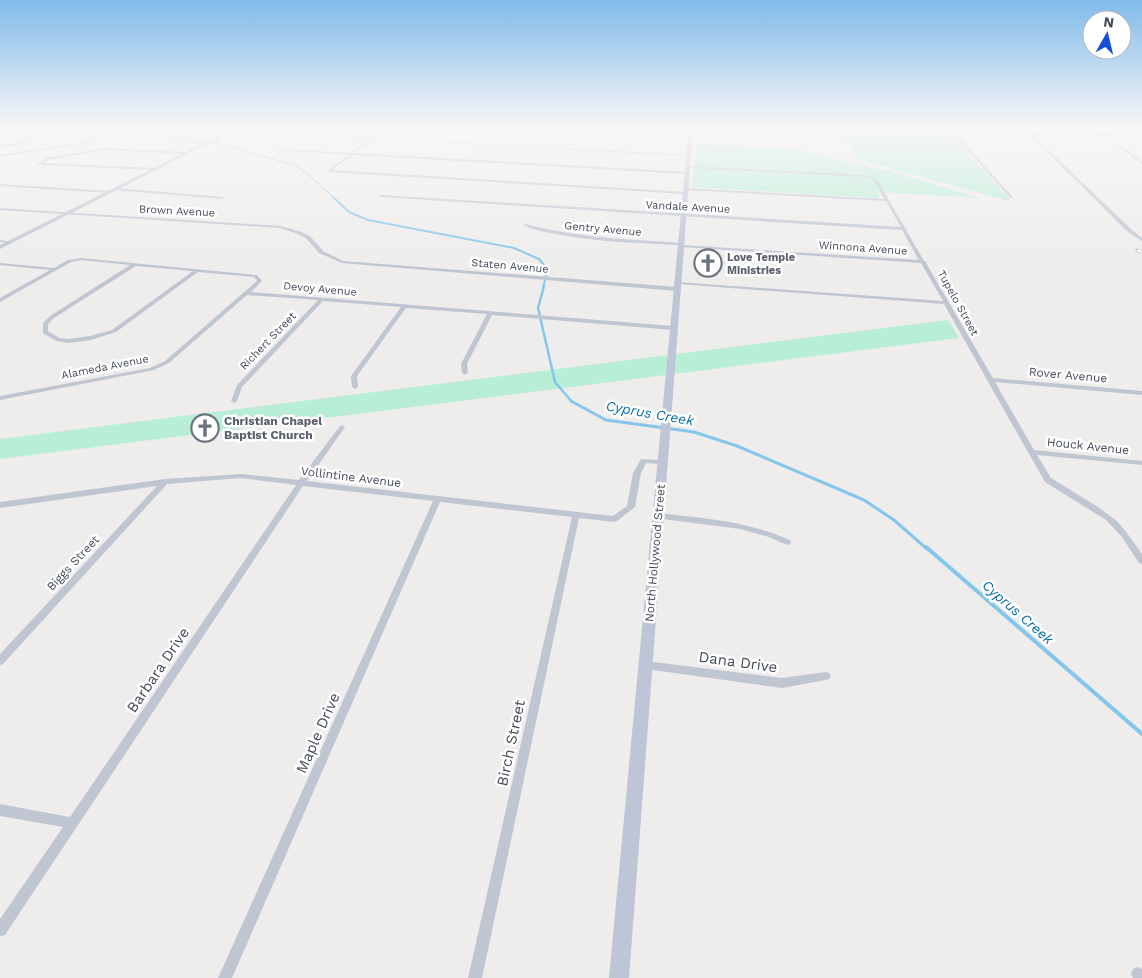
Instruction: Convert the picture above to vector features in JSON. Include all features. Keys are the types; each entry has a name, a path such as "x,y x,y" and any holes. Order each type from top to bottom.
{"main road":[{"name":"North Hollywood Street","path":"619,978 687,174"}],"street":[{"path":"0,247 146,174"},
{"path":"376,174 887,200"},
{"name":"Tupelo Street","path":"791,174 858,176 875,179 1048,480 1063,491 1104,513 1124,533 1142,561"},
{"path":"990,174 1011,197"},
{"path":"1071,174 1130,231 1142,240"},
{"path":"0,185 113,190 222,198"},
{"name":"Vandale Avenue","path":"381,196 905,229"},
{"name":"Brown Avenue","path":"0,209 280,227 308,237 320,252 342,262"},
{"name":"Gentry Avenue","path":"525,225 575,237 681,245"},
{"path":"0,241 11,242"},
{"name":"Winnona Avenue","path":"681,245 924,262"},
{"path":"0,300 54,269 70,261 81,259 255,276 260,281 247,292"},
{"name":"Staten Avenue","path":"342,262 562,280 946,303"},
{"path":"0,264 54,269"},
{"path":"134,265 45,324 45,332 58,340 91,338 114,330 198,270"},
{"name":"Devoy Avenue","path":"247,292 673,328"},
{"name":"Alameda Avenue","path":"0,398 152,369 167,362 247,292"},
{"name":"Richert Street","path":"234,401 239,386 322,299"},
{"path":"355,387 354,376 405,306"},
{"path":"464,373 464,364 490,314"},
{"name":"Rover Avenue","path":"992,380 1142,392"},
{"name":"Barbara Drive","path":"0,930 302,482 342,427"},
{"name":"Houck Avenue","path":"1032,452 1142,463"},
{"name":"Vollintine Avenue","path":"2,506 165,482 241,476 614,519 631,506 637,474 644,461 662,456"},
{"name":"Biggs Street","path":"0,661 165,482"},
{"name":"Maple Drive","path":"225,978 438,500"},
{"name":"Birch Street","path":"475,978 576,515"},
{"path":"658,516 747,527 787,542"},
{"name":"Dana Drive","path":"646,664 782,683 826,676"},
{"path":"0,810 72,823"}],"green space":[{"path":"694,174 897,174 979,198 878,192 880,198 692,187"},
{"path":"910,174 986,174 1012,202"},
{"path":"948,320 959,338 0,459 0,439"}],"waterway":[{"name":"Cyprus Creek","path":"308,174 334,198"},
{"name":"Cyprus Creek","path":"333,197 349,212 368,220 514,248 539,259 548,270 543,287"},
{"name":"Cyprus Creek","path":"544,286 538,308 555,382 571,401"},
{"name":"Cyprus Creek","path":"571,401 606,420 694,432 737,446 864,500 894,520 927,549"},
{"name":"Cyprus Creek","path":"926,547 1142,734"}],"railway":[{"path":"1137,250 1142,252"}],"place":[{"name":"Love Temple Ministries","path":"708,263"},
{"name":"Christian Chapel Baptist Church","path":"205,428"}]}
